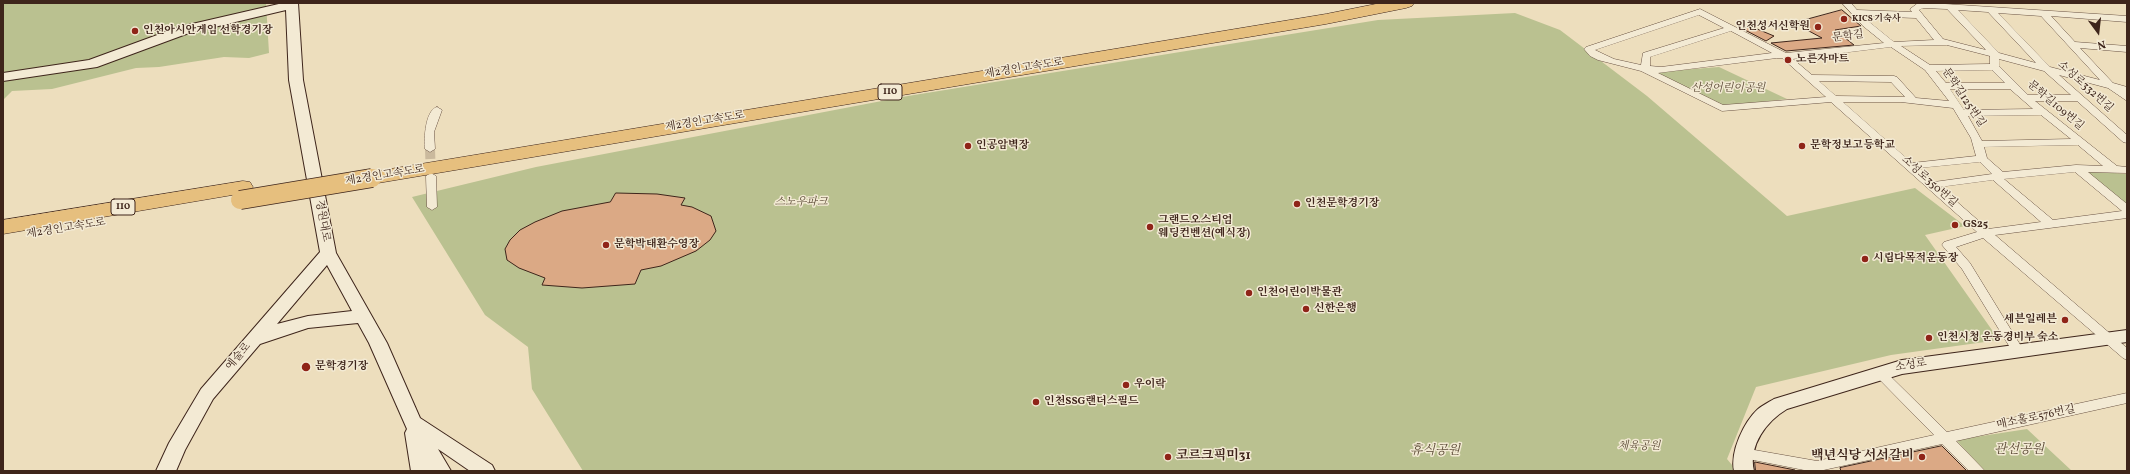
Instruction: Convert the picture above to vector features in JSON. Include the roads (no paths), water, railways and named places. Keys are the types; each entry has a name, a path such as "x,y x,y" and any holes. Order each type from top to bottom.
{"highway":[{"name":"제2경인고속도로","path":"3,240 242,194 1352,3"},
{"name":"제2경인고속도로","path":"372,172 1326,19 1406,3"},
{"name":"제2경인고속도로","path":"3,227 242,194"}],"main road":[{"path":"3,77 92,64 184,30 291,4"},
{"name":"경원대로","path":"291,4 296,80 328,253 378,343 412,421 441,471"},
{"name":"예술로","path":"166,471 176,448 207,394 328,253"},
{"path":"252,341 288,326 316,320 341,316 364,317"},
{"name":"소성로","path":"1744,471 1741,466 1744,453 1764,415 1781,404 1902,367 2127,336"},
{"path":"412,421 485,471"},
{"name":"경원대로","path":"412,421 421,471"}],"street":[{"name":"문학길125번길","path":"1846,3 1862,21 1927,68 1958,109 1982,151 1982,159"},
{"path":"1940,42 1917,15 1914,9 1921,5 2127,19"},
{"path":"1927,68 1994,67 1995,54 1950,7"},
{"name":"소성로332번길","path":"1990,10 2044,67 2127,140"},
{"name":"소성로350번길","path":"1589,49 1700,12 1785,56 2107,338"},
{"path":"1855,13 1917,15"},
{"path":"2043,13 2110,85"},
{"path":"1732,28 1646,55 1645,70 1722,108 1835,99 1913,100 1958,109 2042,112"},
{"name":"문학길","path":"1589,49 1596,56 1645,70 1697,66 1777,55 1785,56 1892,44 1940,42 1995,54 2127,90"},
{"path":"2072,45 2127,49"},
{"name":"문학길109번길","path":"1994,67 2042,112 2114,169"},
{"path":"1811,78 1894,79 1913,100"},
{"name":"문학길","path":"2110,85 2127,98"},
{"path":"1942,86 2013,86"},
{"path":"2026,98 2080,98"},
{"path":"430,149 429,132 437,110"},
{"path":"1978,144 2079,142"},
{"path":"1911,166 1982,159 1998,176 2050,224"},
{"path":"2076,168 2127,210"},
{"path":"1932,185 2076,168 2127,170"},
{"path":"431,176 432,207"},
{"path":"2018,351 1966,266 1948,245 1986,233 2127,214"},
{"path":"2107,338 2127,355"},
{"path":"1880,373 1978,471"},
{"name":"매소홀로576번길","path":"1744,453 1817,466 2127,398"}],"tunnel":[{"path":"430,149 431,176"}],"place":[{"name":"KICS 기숙사","path":"1844,19"},
{"name":"인천성서신학원","path":"1818,27"},
{"name":"인천아시안게임 선학경기장","path":"135,31"},
{"name":"노른자마트","path":"1788,60"},
{"name":"인공암벽장","path":"968,146"},
{"name":"문학정보고등학교","path":"1802,146"},
{"name":"인천문학경기장","path":"1297,204"},
{"name":"GS25","path":"1955,225"},
{"name":"그랜드오스티엄 웨딩컨벤션(예식장)","path":"1150,227"},
{"name":"문학박태환수영장","path":"606,245"},
{"name":"시립다목적운동장","path":"1865,259"},
{"name":"인천어린이박물관","path":"1249,293"},
{"name":"신한은행","path":"1306,309"},
{"name":"세븐일레븐","path":"2065,320"},
{"name":"인천시청 운동경비부 숙소","path":"1929,338"},
{"name":"문학경기장","path":"306,367"},
{"name":"우이락","path":"1126,385"},
{"name":"인천SSG랜더스필드","path":"1036,402"},
{"name":"코르크픽미31","path":"1168,457"},
{"name":"백년식당 서서갈비","path":"1922,457"}],"park label":[{"name":"산성어린이공원","path":"1728,89"},
{"name":"스노우파크","path":"801,203"},
{"name":"체육공원","path":"1639,447"},
{"name":"관선공원","path":"2019,451"},
{"name":"휴식공원","path":"1435,452"}]}
